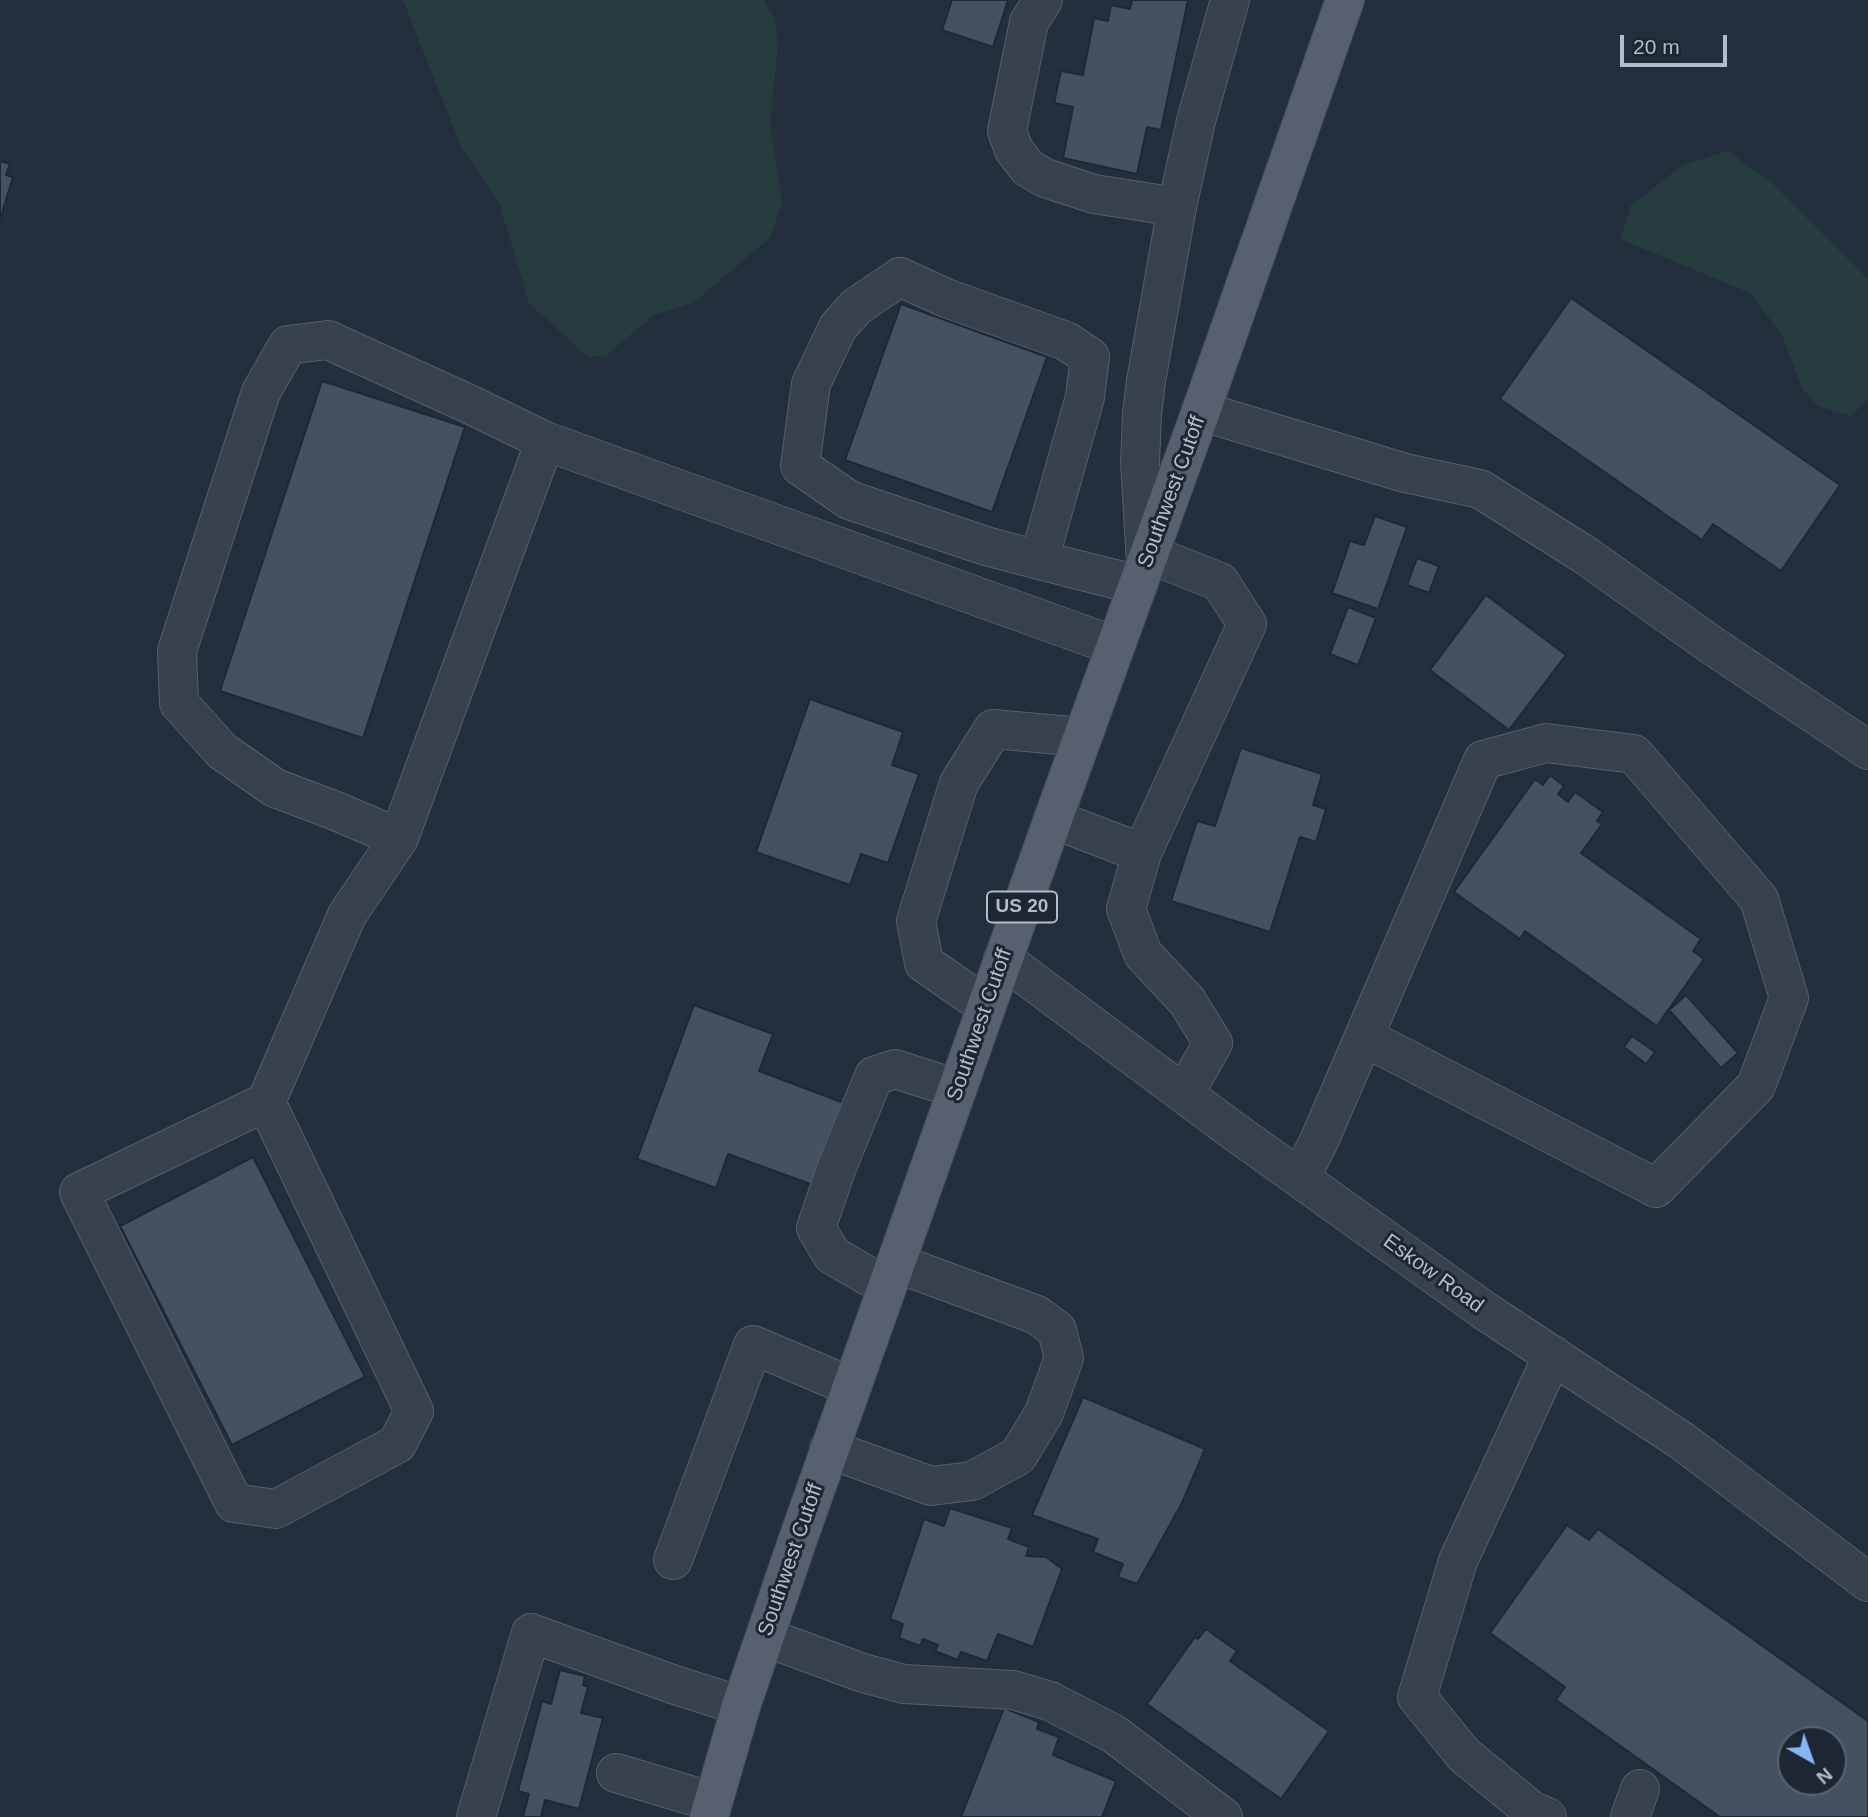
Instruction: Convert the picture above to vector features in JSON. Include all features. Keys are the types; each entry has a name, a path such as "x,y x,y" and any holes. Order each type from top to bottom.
{"main road":[{"name":"Southwest Cutoff","path":"711,1809 741,1706 829,1450 1082,737 1201,411 1345,0"}],"street":[{"path":"1043,0 1029,22 1007,131 1014,150 1028,168 1045,178 1094,194 1177,206"},
{"path":"1144,567 1140,463 1142,414 1149,360 1177,206 1196,121 1230,0"},
{"path":"1039,560 1085,397 1090,356 1066,341 946,298 900,277 857,306 838,327 811,384 800,466 849,500 986,546 1039,560 1144,567 1220,582 1247,624 1142,853 1126,909 1143,954 1187,1001 1213,1043 1184,1094"},
{"path":"400,838 275,788 222,751 179,703 177,651 261,392 288,345 328,340 545,441 1115,646"},
{"path":"1201,411 1405,473 1479,489 1585,555 1710,644 1868,750"},
{"path":"266,1102 414,1411 397,1444 276,1509 234,1503 79,1192 266,1102 347,915 400,838 545,441"},
{"path":"986,1006 924,964 916,921 959,783 993,729 1082,737"},
{"path":"1300,1178 1319,1141 1483,760 1546,743 1634,754 1759,899 1790,998 1756,1086 1656,1188 1364,1037"},
{"path":"1053,819 1142,853"},
{"name":"Eskow Road","path":"1003,959 1184,1094 1485,1311 1682,1441 1868,1582"},
{"path":"829,1450 931,1486 972,1480 1018,1456 1044,1413 1063,1359 1057,1330 1037,1315 892,1275 831,1255 816,1228 836,1167 873,1076 895,1069 957,1089"},
{"path":"673,1560 753,1345 852,1387"},
{"path":"1547,1817 1531,1810 1464,1755 1417,1697 1458,1561 1553,1354"},
{"path":"476,1817 531,1633 741,1706"},
{"path":"765,1637 863,1673 904,1684 1013,1690 1050,1701 1114,1734 1223,1817"},
{"path":"616,1773 711,1809"}],"green space":[{"path":"403,0 763,0 775,18 778,46 770,123 782,203 770,238 693,303 654,315 605,356 588,357 529,303 499,202 462,149"},
{"path":"1728,151 1772,183 1868,279 1868,399 1851,416 1818,406 1802,388 1782,335 1750,293 1620,239 1631,205 1683,165"}],"building":[{"path":"952,0 1008,0 993,47 942,30"},
{"path":"1132,0 1188,0 1161,130 1147,127 1137,174 1063,158 1073,107 1054,103 1061,71 1083,75 1094,18 1108,21 1111,5 1130,9"},
{"path":"0,161 10,164 6,175 13,177 0,220"},
{"path":"1571,298 1840,485 1781,571 1713,524 1702,540 1500,399"},
{"path":"901,304 1047,357 992,512 845,460"},
{"path":"322,381 465,427 363,738 220,691"},
{"path":"1375,516 1407,527 1378,609 1332,593 1350,541 1364,545"},
{"path":"1417,558 1439,566 1429,593 1407,585"},
{"path":"1486,595 1566,655 1509,730 1430,670"},
{"path":"1348,607 1376,618 1358,665 1330,654"},
{"path":"810,699 903,732 892,765 919,774 888,863 861,854 850,885 756,852"},
{"path":"1241,748 1322,774 1313,805 1326,809 1316,842 1300,837 1270,932 1171,901 1197,821 1215,826"},
{"path":"1550,775 1564,786 1558,794 1568,802 1575,792 1603,812 1597,821 1602,824 1581,853 1701,939 1693,951 1704,959 1657,1026 1525,931 1520,939 1454,892 1535,779 1543,785"},
{"path":"1686,995 1738,1053 1721,1068 1669,1010"},
{"path":"694,1005 773,1034 759,1071 844,1103 813,1185 728,1154 716,1188 637,1159"},
{"path":"1632,1036 1655,1052 1646,1064 1624,1047"},
{"path":"253,1157 365,1377 232,1445 120,1226"},
{"path":"1083,1397 1205,1449 1182,1503 1137,1584 1118,1577 1123,1564 1093,1552 1098,1539 1032,1515"},
{"path":"950,1508 1012,1528 1008,1539 1029,1547 1026,1556 1046,1557 1062,1569 1033,1647 998,1634 987,1661 961,1652 958,1660 935,1651 938,1645 923,1639 920,1646 899,1638 903,1624 890,1619 924,1519 944,1526"},
{"path":"1567,1525 1589,1540 1598,1529 1868,1721 1868,1817 1720,1817 1556,1700 1565,1687 1490,1633"},
{"path":"1206,1629 1237,1651 1230,1661 1329,1731 1281,1799 1147,1704 1195,1637 1198,1639"},
{"path":"560,1670 585,1676 583,1685 588,1687 581,1713 603,1718 579,1809 545,1800 541,1817 523,1817 529,1794 518,1791 542,1701 551,1704"},
{"path":"1004,1708 1039,1722 1037,1729 1059,1737 1053,1755 1116,1781 1102,1817 961,1817"}]}
